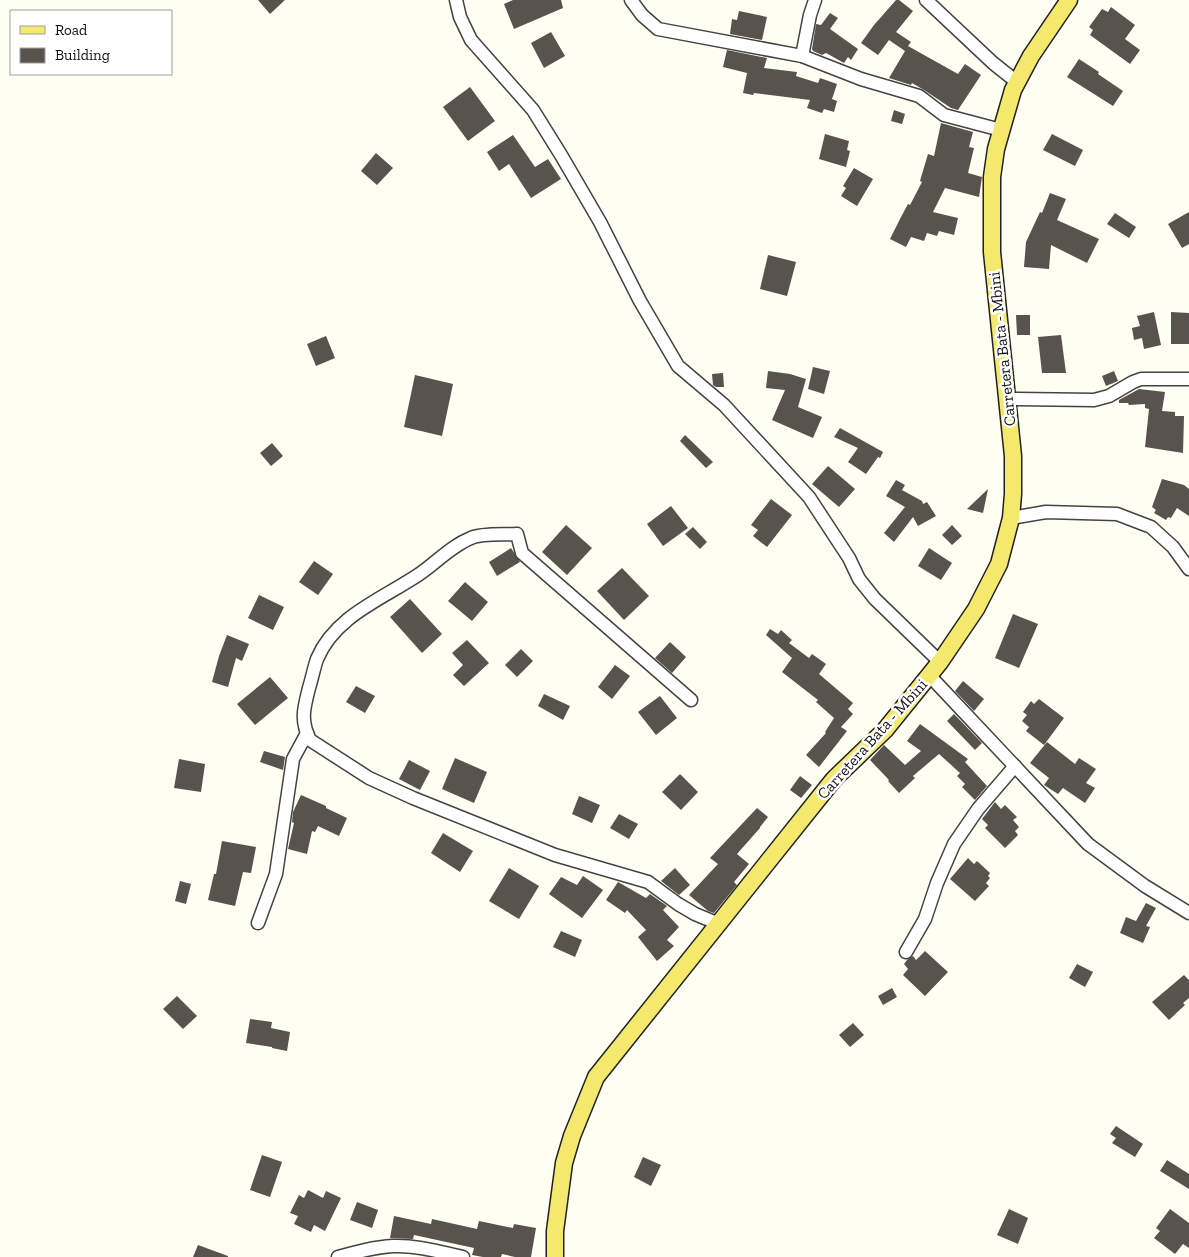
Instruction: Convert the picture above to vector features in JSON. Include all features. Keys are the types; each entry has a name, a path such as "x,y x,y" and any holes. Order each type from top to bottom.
{"main road":[{"name":"Carretera Bata - Mbini","path":"555,1257 555,1231 564,1162 572,1136 596,1077 834,778 885,730 940,662 965,626 999,564 1011,518 1013,456 992,252 992,177 1001,130 1017,82 1031,56 1068,0"}],"street":[{"path":"456,0 460,17 471,40 533,110 561,155 600,222 640,301 678,366 724,405 809,497 849,558 858,579 940,662"},
{"path":"631,0 642,15 658,29 802,56 861,79 918,96 944,115 1001,130"},
{"path":"802,56 815,0"},
{"path":"926,0 993,63 1017,82"},
{"path":"1008,399 1094,400 1109,396 1141,379 1189,379"},
{"path":"1011,518 1046,512 1117,514 1151,527 1173,547 1189,570"},
{"path":"691,700 522,552 517,534 473,537 448,550 426,570 404,584 361,608 333,633 318,658 303,714 310,740 369,778 413,798 555,855 648,882 678,904 695,914 719,924"},
{"path":"929,675 1088,844 1145,886 1189,914"},
{"path":"258,923 276,874 293,759 307,733"},
{"path":"906,952 925,919 936,883 954,844 978,809 1015,766"},
{"path":"338,1257 372,1248 393,1246 419,1248 463,1257"}],"building":[{"path":"258,0 285,0 270,14"},
{"path":"513,0 561,0 563,8 514,29 504,4"},
{"path":"896,0 899,0 913,11 896,32 911,42 908,46 958,74 965,64 981,75 958,110 951,108 912,83 911,85 889,78 905,51 889,40 878,55 861,43"},
{"path":"1111,7 1135,25 1125,39 1140,50 1130,64 1090,35 1093,30 1089,27 1102,9 1108,12"},
{"path":"739,11 767,17 762,40 730,34 732,19 737,20"},
{"path":"830,13 838,18 830,29 858,49 851,60 848,57 844,63 826,53 822,55 812,49 816,24 821,25"},
{"path":"551,32 565,56 544,68 531,43"},
{"path":"727,50 767,58 764,68 797,72 796,76 818,83 820,78 837,84 832,99 837,101 834,112 824,109 822,113 807,108 810,100 743,93 747,73 723,67"},
{"path":"1079,59 1123,91 1113,106 1067,77"},
{"path":"470,87 495,121 468,141 443,107"},
{"path":"894,110 905,114 902,124 891,121"},
{"path":"941,123 973,132 969,147 974,148 968,173 982,177 979,197 945,188 933,212 958,218 954,235 939,231 937,236 927,233 924,241 911,237 906,247 890,239 922,182 920,181 928,154 934,156"},
{"path":"825,134 849,141 847,150 850,151 846,167 819,159"},
{"path":"1052,134 1083,150 1075,166 1043,150"},
{"path":"513,135 535,167 548,159 561,179 531,198 509,164 499,171 487,152"},
{"path":"376,153 393,168 377,185 361,171"},
{"path":"854,168 873,179 857,206 841,196 846,188 843,186"},
{"path":"1050,193 1066,199 1057,220 1099,239 1087,263 1051,245 1049,269 1024,267 1026,242 1040,212 1042,213"},
{"path":"1189,212 1189,244 1182,248 1168,224"},
{"path":"1115,213 1136,227 1129,238 1107,224"},
{"path":"768,255 796,262 787,296 760,289"},
{"path":"1154,312 1161,345 1144,349 1142,338 1134,340 1132,328 1140,326 1137,316"},
{"path":"1171,312 1189,313 1189,344 1171,344"},
{"path":"1016,315 1030,315 1030,335 1017,335"},
{"path":"1061,335 1066,373 1042,373 1038,337"},
{"path":"326,336 335,358 316,366 307,344"},
{"path":"813,367 830,371 824,394 808,389"},
{"path":"768,371 790,374 806,379 798,407 822,417 813,438 772,420 785,390 766,388"},
{"path":"1114,371 1118,381 1106,386 1102,376"},
{"path":"723,373 724,387 716,387 713,385 712,374"},
{"path":"415,375 453,384 442,436 404,427"},
{"path":"1139,389 1165,392 1162,411 1175,412 1175,416 1184,416 1183,453 1145,447 1149,409 1145,408 1145,404 1129,405 1128,403 1119,403 1119,400"},
{"path":"840,428 883,452 866,474 848,462 858,448 834,437"},
{"path":"685,435 713,462 706,468 680,441"},
{"path":"272,443 283,456 271,466 260,453"},
{"path":"828,466 855,489 839,507 812,484"},
{"path":"1162,479 1184,485 1189,489 1189,516 1177,508 1171,518 1168,517 1166,520 1154,513 1156,510 1152,507"},
{"path":"896,480 905,485 902,490 922,501 923,504 927,502 936,516 918,526 913,517 894,542 884,533 905,507 886,496"},
{"path":"988,489 983,513 967,509"},
{"path":"771,499 792,515 767,547 753,536 758,530 751,525"},
{"path":"671,506 688,528 663,546 647,524"},
{"path":"566,525 592,548 567,575 542,552"},
{"path":"952,525 962,536 952,545 942,535"},
{"path":"693,527 707,542 700,549 685,534"},
{"path":"511,548 520,562 497,576 489,562"},
{"path":"929,548 952,563 941,580 918,566"},
{"path":"314,561 333,574 318,595 299,582"},
{"path":"622,568 649,596 624,620 597,591"},
{"path":"465,582 488,602 472,621 448,601"},
{"path":"259,595 284,607 273,630 248,618"},
{"path":"410,599 442,634 422,653 390,617"},
{"path":"1013,614 1038,624 1019,668 995,658"},
{"path":"770,629 778,634 781,630 792,640 789,643 809,658 812,654 826,664 819,674 853,703 848,709 853,714 841,727 847,731 819,767 806,755 826,733 834,718 816,702 818,700 782,672 792,658 766,635"},
{"path":"227,635 249,644 242,661 236,658 228,687 212,682"},
{"path":"467,640 489,663 464,686 453,675 463,665 452,653"},
{"path":"670,642 686,657 672,673 655,658"},
{"path":"521,649 533,661 517,677 505,665"},
{"path":"615,665 630,676 612,699 598,687"},
{"path":"270,677 288,698 255,725 237,704"},
{"path":"963,681 984,699 974,711 955,691"},
{"path":"356,686 375,696 365,713 346,702"},
{"path":"544,694 570,706 563,720 538,706"},
{"path":"660,696 677,718 656,735 638,712"},
{"path":"1039,699 1064,718 1044,745 1026,731 1029,727 1022,721 1027,715 1023,712 1031,701 1034,704"},
{"path":"954,714 982,743 975,750 947,721"},
{"path":"920,724 968,759 965,762 987,786 975,800 962,787 965,784 957,776 960,773 939,754 913,776 915,778 899,793 870,760 884,745 905,765 921,751 907,741"},
{"path":"1047,742 1075,764 1079,758 1096,769 1086,783 1095,788 1085,803 1063,788 1058,794 1044,785 1049,778 1030,763"},
{"path":"264,751 285,757 283,770 260,762"},
{"path":"455,758 487,772 474,803 442,789"},
{"path":"179,759 205,764 201,792 174,788"},
{"path":"409,760 430,771 420,790 399,779"},
{"path":"680,774 698,792 681,810 662,792"},
{"path":"800,776 812,785 801,798 790,790"},
{"path":"301,795 347,818 339,836 318,826 315,832 312,831 307,854 288,849 294,823 292,822 293,812"},
{"path":"579,796 600,805 592,823 572,814"},
{"path":"995,802 1001,809 1005,805 1017,817 1013,820 1019,827 1015,831 1018,835 1005,848 985,828 988,825 982,819"},
{"path":"757,808 768,817 737,854 749,864 734,882 737,885 714,913 708,911 689,895 718,864 710,858"},
{"path":"619,814 638,824 629,839 610,828"},
{"path":"443,833 473,851 460,872 431,853"},
{"path":"222,841 256,847 251,873 243,872 235,906 208,900 214,874 216,874"},
{"path":"968,858 974,864 977,861 990,873 988,876 990,878 986,883 989,886 975,901 950,879"},
{"path":"509,868 539,886 519,919 489,901"},
{"path":"675,868 690,885 679,895 661,881"},
{"path":"583,876 603,890 582,918 549,894 561,877 577,885"},
{"path":"180,881 191,884 186,904 175,901"},
{"path":"618,882 646,898 650,894 667,906 663,910 679,927 667,940 674,946 657,961 638,937 646,930 627,910 625,913 606,900"},
{"path":"1146,903 1156,908 1146,926 1150,927 1143,943 1120,933 1126,917 1136,921"},
{"path":"561,931 582,940 575,957 553,947"},
{"path":"925,951 948,972 925,996 903,975 908,969 904,964 907,960 913,956 916,960"},
{"path":"1077,964 1093,972 1085,987 1069,978"},
{"path":"1184,975 1189,980 1189,998 1183,1003 1185,1005 1169,1020 1152,1002"},
{"path":"892,988 897,997 883,1005 878,996"},
{"path":"177,996 197,1016 183,1029 163,1009"},
{"path":"250,1019 272,1022 271,1028 290,1032 287,1051 246,1043"},
{"path":"853,1023 864,1035 850,1047 839,1035"},
{"path":"1116,1126 1143,1144 1135,1157 1112,1143 1116,1138 1110,1134"},
{"path":"262,1155 282,1162 270,1197 250,1190"},
{"path":"643,1157 661,1165 651,1186 634,1177"},
{"path":"1167,1160 1189,1174 1189,1189 1160,1171"},
{"path":"308,1190 323,1198 326,1191 341,1198 325,1231 314,1225 311,1232 294,1224 298,1216 290,1213 299,1195 304,1198"},
{"path":"357,1202 378,1210 372,1228 350,1220"},
{"path":"1009,1209 1028,1218 1018,1244 997,1235"},
{"path":"1170,1209 1189,1223 1189,1248 1183,1244 1175,1254 1154,1238 1160,1231 1156,1228"},
{"path":"394,1216 431,1224 432,1219 477,1229 479,1221 513,1228 514,1224 536,1228 531,1257 515,1257 502,1254 501,1257 483,1257 472,1255 474,1248 414,1235 413,1239 390,1238"},
{"path":"198,1245 228,1256 228,1257 193,1257"}]}
